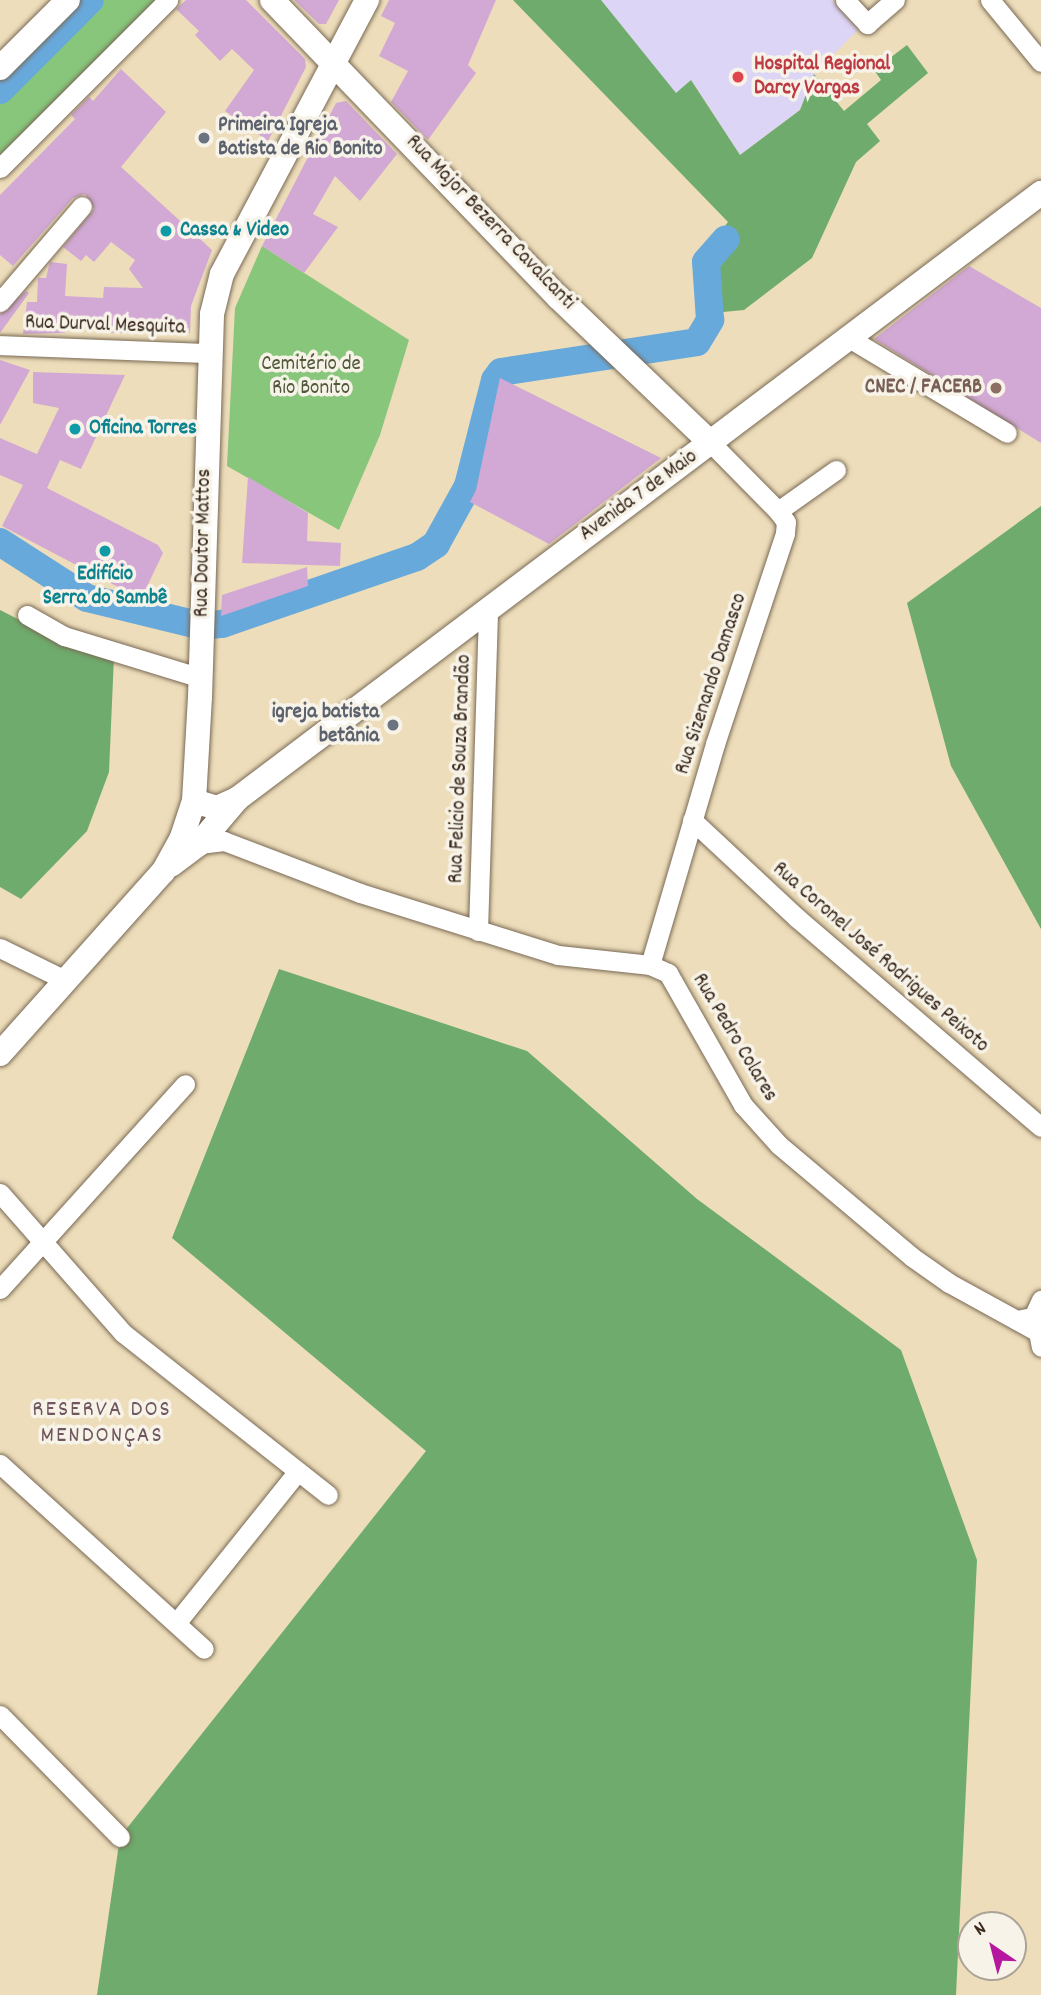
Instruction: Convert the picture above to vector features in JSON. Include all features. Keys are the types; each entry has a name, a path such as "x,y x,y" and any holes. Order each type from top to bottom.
{"main road":[{"path":"0,68 68,0"},
{"name":"Rua Major Bezerra Cavalcanti","path":"272,0 335,61 617,355 711,443"},
{"name":"Rua Doutor Mattos","path":"0,1054 163,872 181,840 194,801 201,677 212,314 222,274 367,0"},
{"name":"Avenida 7 de Maio","path":"163,872 198,844 237,799 488,607 711,443 1041,193"},
{"name":"Avenida 7 de Maio","path":"194,801 216,808 237,799"}],"street":[{"path":"0,168 168,0"},
{"path":"845,0 867,24 895,0"},
{"path":"990,0 1041,62"},
{"path":"0,302 82,206"},
{"path":"849,338 1007,433"},
{"name":"Rua Durval Mesquita","path":"0,345 209,353"},
{"path":"711,443 778,511 836,470"},
{"name":"Rua Sizenando Damasco","path":"650,965 692,820 785,533 786,522 778,511"},
{"name":"Rua Felicio de Souza Brandão","path":"478,931 488,607"},
{"path":"27,615 64,636 201,677"},
{"name":"Rua Coronel José Rodrigues Peixoto","path":"692,820 797,918 1041,1126"},
{"path":"198,844 224,841 360,893 558,955 650,965"},
{"path":"0,948 65,980"},
{"name":"Rua Pedro Colares","path":"650,965 671,978 743,1105 779,1145 912,1257 1017,1320 1040,1323"},
{"path":"0,1289 185,1084"},
{"path":"0,1193 123,1333 328,1494"},
{"path":"0,1464 204,1649"},
{"path":"177,1622 298,1471"},
{"path":"0,1715 120,1836"}],"shaded area":[{"name":"Hospital Regional Darcy Vargas","path":"601,0 832,0 858,30 814,74 800,110 740,155 692,81 676,94"}],"green space":[{"path":"90,0 156,0 0,155 0,90"},
{"path":"513,0 601,0 676,93 691,80 740,155 800,110 814,74 844,111 881,80 874,70 907,45 928,73 867,124 880,141 856,162 812,258 744,310 702,314 698,261 728,222"},
{"name":"Cemitério de Rio Bonito","path":"262,246 409,340 380,435 339,530 227,466 235,308"},
{"path":"1041,506 1041,929 951,766 907,603"},
{"path":"0,610 61,641 114,656 109,772 87,831 21,899 0,887"},
{"path":"279,969 527,1051 697,1199 901,1350 977,1560 960,1911 957,1911 956,1995 97,1995 120,1837 426,1451 172,1238"}],"building":[{"path":"186,0 246,0 305,59 306,67 268,141 225,111 254,70 232,49 220,61 195,35 199,31 176,9"},
{"path":"294,0 339,0 326,24 319,24"},
{"path":"389,0 496,0 468,65 476,73 428,140 391,102 408,71 379,56 395,23 381,16"},
{"path":"121,69 166,112 121,167 212,250 191,306 190,333 99,333 99,329 65,327 65,333 23,334 27,302 37,302 38,278 46,278 50,262 67,264 65,296 103,298 104,287 143,288 129,269 135,260 111,242 94,262 86,255 81,261 63,247 94,209 85,194 73,198 13,266 0,255 0,195 75,119 71,115 89,97 93,101"},
{"path":"346,101 397,154 360,201 335,176 313,214 338,227 304,273 262,246 336,103"},
{"name":"CNEC / FACERB","path":"969,266 1041,308 1041,443 874,339"},
{"path":"26,291 29,293 0,333 0,314"},
{"path":"0,360 30,370 0,425"},
{"path":"33,372 125,375 81,469 60,460 47,488 158,545 163,553 141,599 2,526 23,485 0,475 0,438 37,454 59,408 33,403"},
{"path":"500,378 661,458 549,544 470,502 476,490"},
{"path":"248,477 308,513 307,541 341,543 340,566 242,563"},
{"path":"307,567 308,586 221,616 222,595"}],"waterway":[{"path":"0,90 90,0"},
{"path":"0,542 87,598 202,626 222,624 417,557 436,544 468,486 495,380 501,372 697,342 710,320 706,262 726,239"}],"place":[{"name":"Hospital Regional Darcy Vargas","path":"738,77"},
{"name":"Primeira Igreja Batista de Rio Bonito","path":"204,138"},
{"name":"Cassa & Video","path":"166,231"},
{"name":"CNEC / FACERB","path":"996,388"},
{"name":"Oficina Torres","path":"75,429"},
{"name":"Edifício Serra do Sambê","path":"105,551"},
{"name":"igreja batista betânia","path":"393,725"}],"district":[{"name":"RESERVA DOS MENDONÇAS","path":"102,1424"}]}
